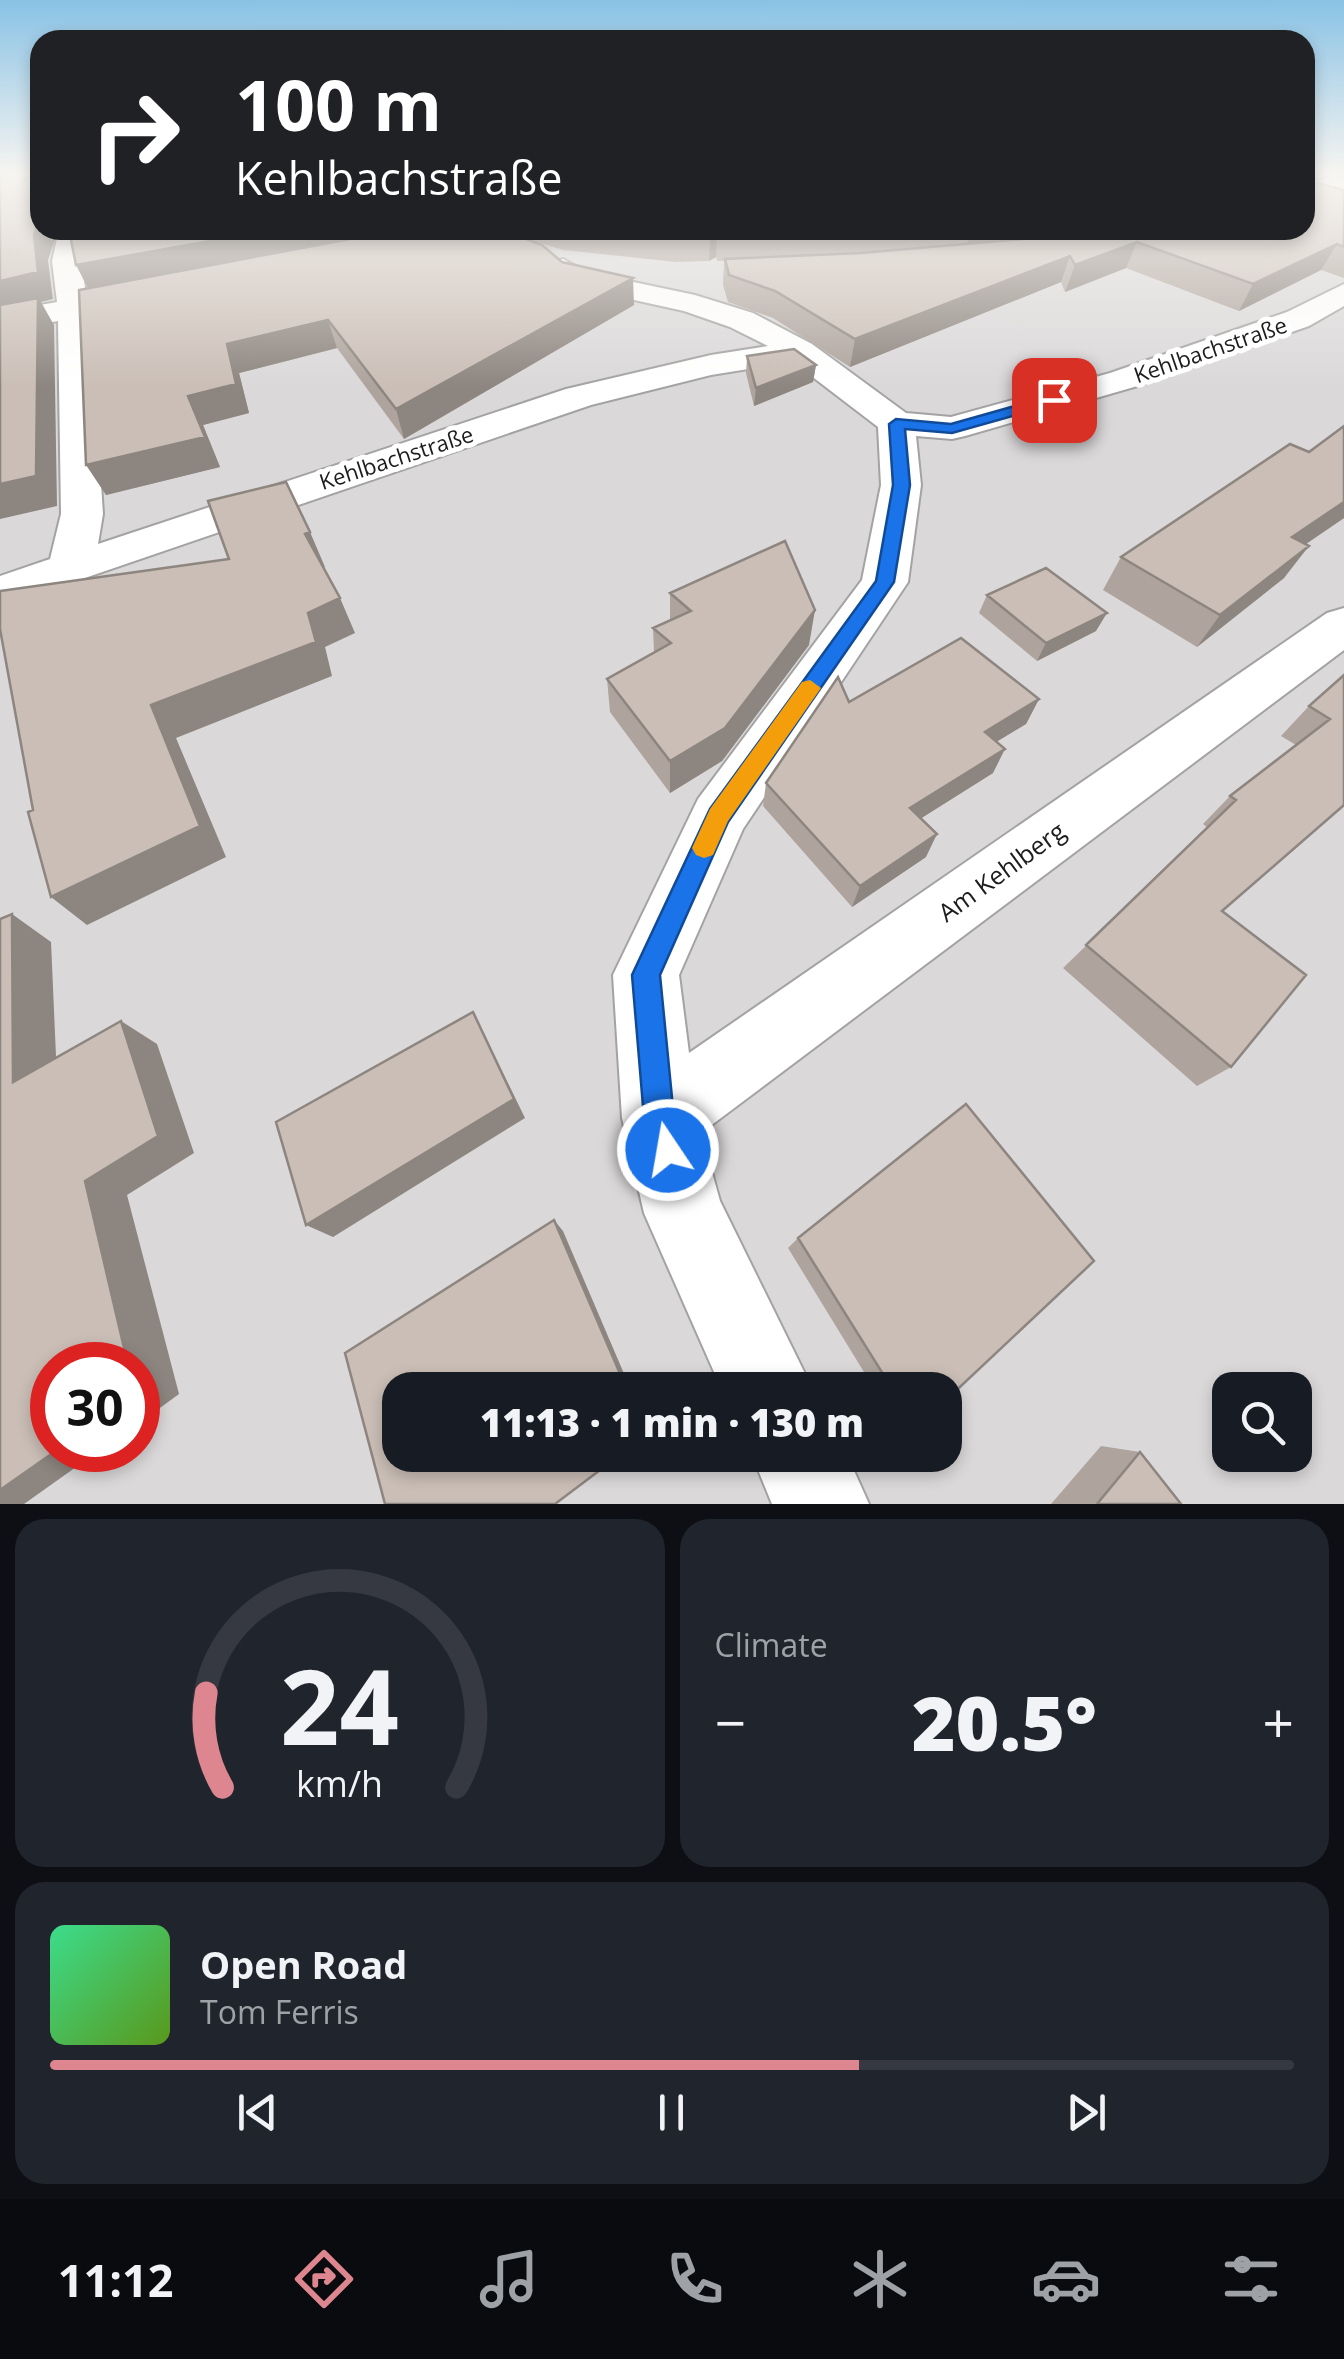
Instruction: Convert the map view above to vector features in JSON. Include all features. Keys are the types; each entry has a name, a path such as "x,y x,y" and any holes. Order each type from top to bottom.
{"street":[{"path":"69,246 66,261 74,310 82,514 72,566"},
{"path":"696,275 548,259 576,278 716,312 760,328 800,351 896,424 902,485 885,582 719,816 646,975 659,1118 684,1213 759,1372"},
{"path":"0,322 190,287"},
{"name":"Kehlbachstraße","path":"896,424 952,428 1122,380 1298,318 1344,293"},
{"name":"Kehlbachstraße","path":"0,592 578,397 711,365 800,351"},
{"name":"Am Kehlberg","path":"659,1118 1344,625"},
{"path":"806,1472 822,1504"}],"shaded area":[{"path":"0,246 1344,246 1344,1504 0,1504"}],"building":[{"path":"0,246 35,246 38,272 0,281"},
{"path":"72,246 181,246 76,265"},
{"path":"312,246 543,246 562,262 633,278 396,409 328,320 227,344 236,384 188,396 205,437 86,465 79,290"},
{"path":"940,246 1126,246 1075,265 1070,256 855,339 775,291 729,275 725,259"},
{"path":"1149,246 1332,246 1253,284"},
{"path":"38,298 36,476 0,484 0,305"},
{"path":"794,349 816,365 756,388 747,356"},
{"path":"1344,426 1344,502 1292,537 1309,546 1220,615 1121,557 1290,444 1309,452"},
{"path":"286,482 310,532 305,534 340,598 308,613 316,642 151,705 200,826 51,897 28,812 33,810 0,629 0,591 229,559 208,501"},
{"path":"785,541 815,610 725,728 670,761 607,679 671,643 653,628 691,611 670,593"},
{"path":"1046,568 1107,613 1046,643 987,595"},
{"path":"961,638 1039,699 985,732 1005,749 910,808 937,834 860,886 766,783 838,677 849,702"},
{"path":"1344,675 1344,805 1222,911 1306,975 1231,1067 1086,945 1236,800 1230,796 1330,719 1309,706"},
{"path":"12,914 13,1082 121,1021 158,1136 85,1181 123,1342 30,1342 30,1469 0,1490 0,919"},
{"path":"473,1012 514,1099 306,1225 276,1122"},
{"path":"966,1104 1094,1261 962,1385 962,1372 882,1372 798,1238"},
{"path":"554,1220 619,1372 382,1372 382,1472 597,1472 555,1504 385,1504 345,1353"},
{"path":"1140,1452 1181,1504 1097,1504"}],"slow traffic":[{"path":"704,848 719,816 810,688"}],"route":[{"path":"668,1150 659,1118 646,975 719,816 885,582 902,485 896,424 952,428 1054,400"}]}
